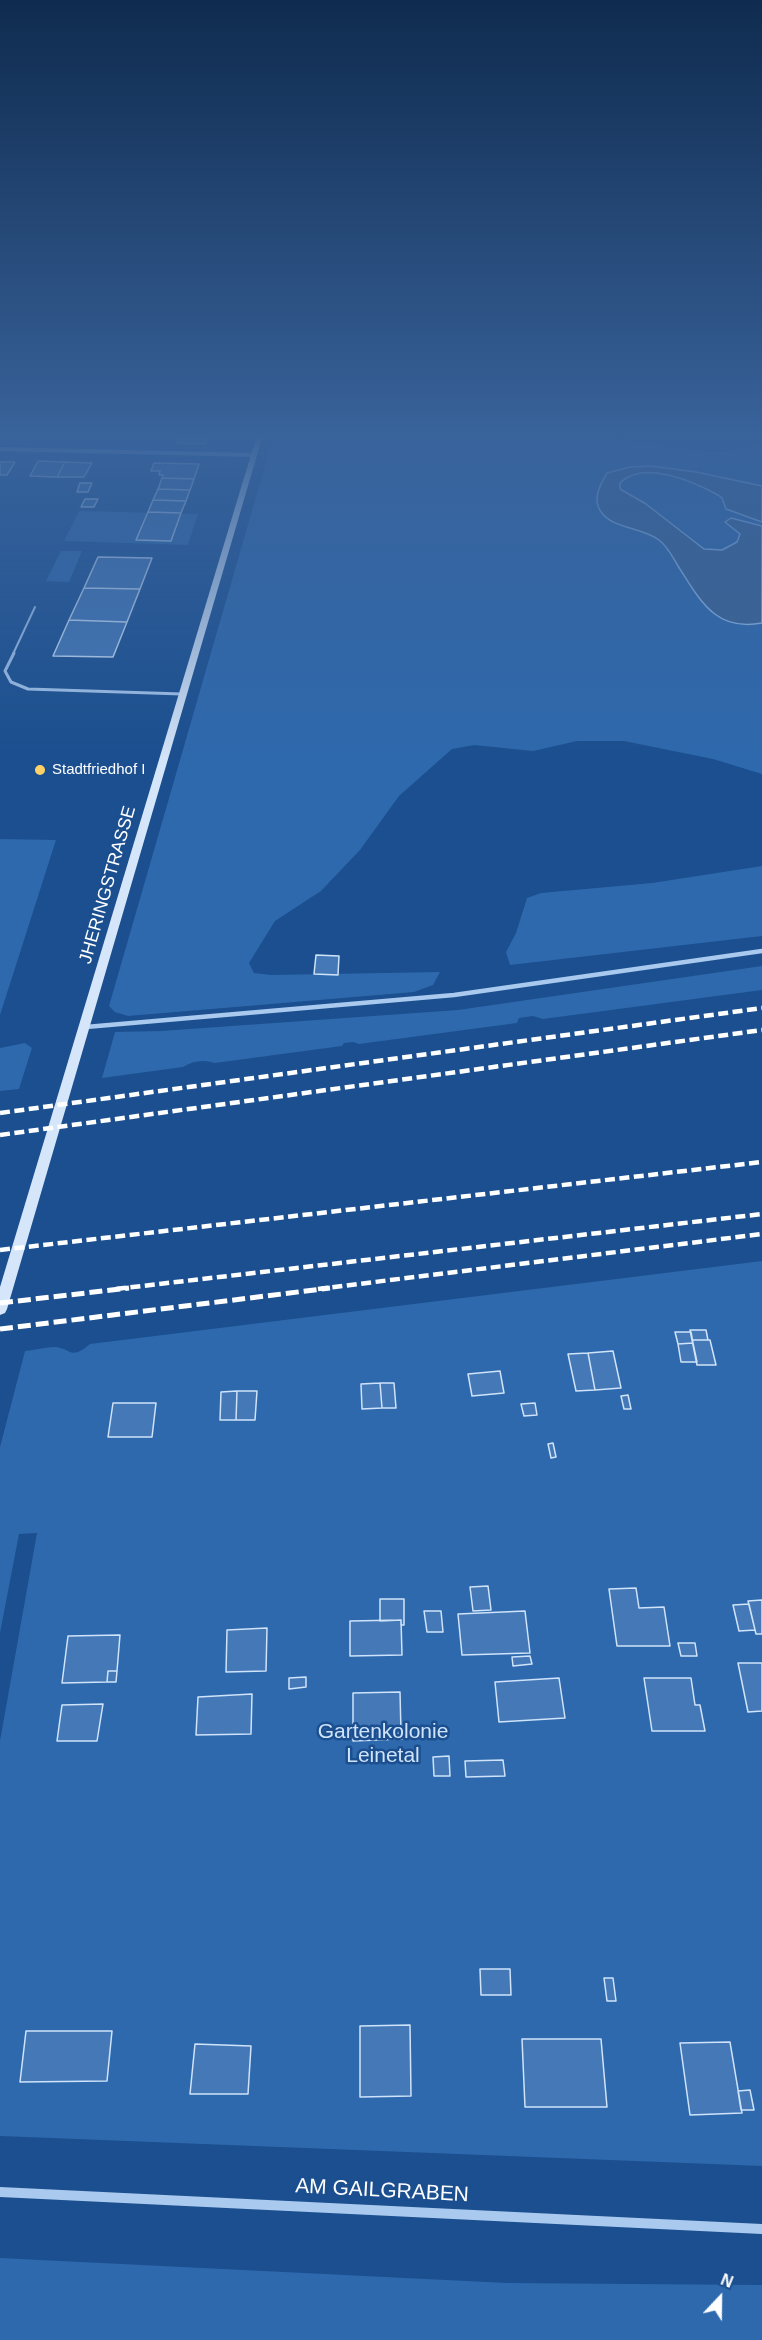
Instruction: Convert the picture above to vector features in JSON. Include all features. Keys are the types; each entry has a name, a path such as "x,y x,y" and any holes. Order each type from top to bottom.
{"main road":[{"name":"JHERINGSTRASSE","path":"0,1309 226,547"}],"street":[{"name":"AM GAILGRABEN","path":"0,2192 762,2229"}],"lane":[{"path":"35,608 5,671 11,682 28,689 39,690 182,694"},
{"path":"83,1027 454,995 762,951"}],"green space":[{"path":"241,547 762,547 762,774 713,759 624,741 577,741 533,751 474,745 452,749 399,796 360,850 321,891 275,921 249,963 254,973 271,975 440,972 433,985 414,992 128,1016 115,1012 109,1006"},
{"path":"61,551 82,551 69,582 46,581"},
{"path":"0,839 56,840 0,1015"},
{"path":"762,866 762,936 510,965 506,952 516,933 527,898 541,893 652,883"},
{"path":"762,966 762,990 543,1019 533,1016 519,1018 517,1023 359,1044 344,1043 342,1046 215,1063 198,1061 183,1067 102,1078 115,1032 161,1031 458,1010"},
{"path":"25,1043 32,1048 19,1089 0,1091 0,1048"},
{"name":"Gartenkolonie Leinetal","path":"762,1261 762,2166 0,2136 0,1741 37,1533 19,1534 0,1633 0,1447 25,1351 55,1347 74,1353 90,1344"},
{"path":"0,2258 507,2283 762,2285 762,2340 0,2340"}],"shaded area":[{"path":"666,547 722,550 727,547 762,547 762,623 746,625 732,623 711,611 686,579"}],"building":[{"path":"98,557 152,558 140,589 84,588"},
{"path":"84,588 140,589 127,622 69,620"},
{"path":"69,620 127,622 113,657 53,656"},
{"path":"316,955 339,956 338,975 314,974"},
{"path":"690,1330 706,1330 708,1340 692,1340"},
{"path":"675,1332 691,1332 693,1343 678,1344"},
{"path":"692,1340 710,1340 716,1365 697,1365"},
{"path":"693,1343 697,1362 681,1362 678,1344"},
{"path":"613,1351 621,1388 595,1390 588,1353"},
{"path":"588,1353 595,1390 576,1391 568,1354"},
{"path":"500,1371 504,1393 472,1396 468,1374"},
{"path":"380,1383 394,1383 396,1408 382,1408"},
{"path":"380,1383 382,1408 362,1409 361,1384"},
{"path":"237,1391 257,1391 255,1420 236,1420"},
{"path":"237,1391 236,1420 220,1420 221,1392"},
{"path":"628,1395 631,1409 624,1409 621,1396"},
{"path":"113,1403 156,1403 152,1437 108,1437"},
{"path":"535,1403 537,1415 524,1416 521,1404"},
{"path":"553,1443 556,1457 551,1458 548,1444"},
{"path":"488,1586 491,1610 473,1611 470,1587"},
{"path":"636,1588 639,1608 664,1607 670,1646 617,1646 609,1589"},
{"path":"380,1599 404,1599 404,1625 401,1625 401,1620 380,1621"},
{"path":"762,1600 762,1634 756,1634 748,1601"},
{"path":"749,1604 755,1630 739,1631 733,1605"},
{"path":"424,1611 441,1611 443,1632 427,1632"},
{"path":"525,1611 530,1653 462,1655 458,1614"},
{"path":"401,1620 402,1655 350,1656 350,1621"},
{"path":"267,1628 266,1671 226,1672 227,1630"},
{"path":"120,1635 117,1671 108,1671 107,1682 62,1683 68,1636"},
{"path":"678,1643 695,1643 697,1656 681,1656"},
{"path":"530,1656 532,1664 513,1666 512,1657"},
{"path":"738,1663 762,1663 762,1711 748,1712"},
{"path":"108,1671 117,1671 116,1682 107,1682"},
{"path":"306,1677 306,1687 289,1689 289,1678"},
{"path":"559,1678 565,1718 499,1722 495,1682"},
{"path":"644,1678 691,1678 695,1705 700,1705 705,1731 652,1731"},
{"path":"400,1692 401,1733 353,1734 353,1693"},
{"path":"252,1694 251,1734 196,1735 198,1697"},
{"path":"103,1704 97,1741 57,1741 62,1705"},
{"path":"401,1733 402,1739 353,1741 353,1734"},
{"path":"449,1756 450,1776 434,1776 433,1757"},
{"path":"503,1760 505,1776 466,1777 465,1761"},
{"path":"480,1969 510,1969 511,1995 481,1995"},
{"path":"604,1978 613,1978 616,2001 607,2001"},
{"path":"410,2025 411,2096 360,2097 360,2026"},
{"path":"26,2031 112,2031 107,2081 20,2082"},
{"path":"522,2039 601,2039 607,2107 525,2107"},
{"path":"730,2042 742,2113 690,2115 680,2043"},
{"path":"195,2044 251,2046 248,2094 190,2094"},
{"path":"750,2090 754,2110 741,2110 738,2091"}],"railway":[{"path":"0,1113 762,1008"},
{"path":"0,1135 762,1030"},
{"path":"0,1250 762,1162"},
{"path":"116,1289 762,1214"},
{"path":"318,1289 762,1234"},
{"path":"0,1303 129,1288"},
{"path":"0,1329 330,1288"}],"place":[{"name":"Stadtfriedhof I","path":"40,770"}]}
